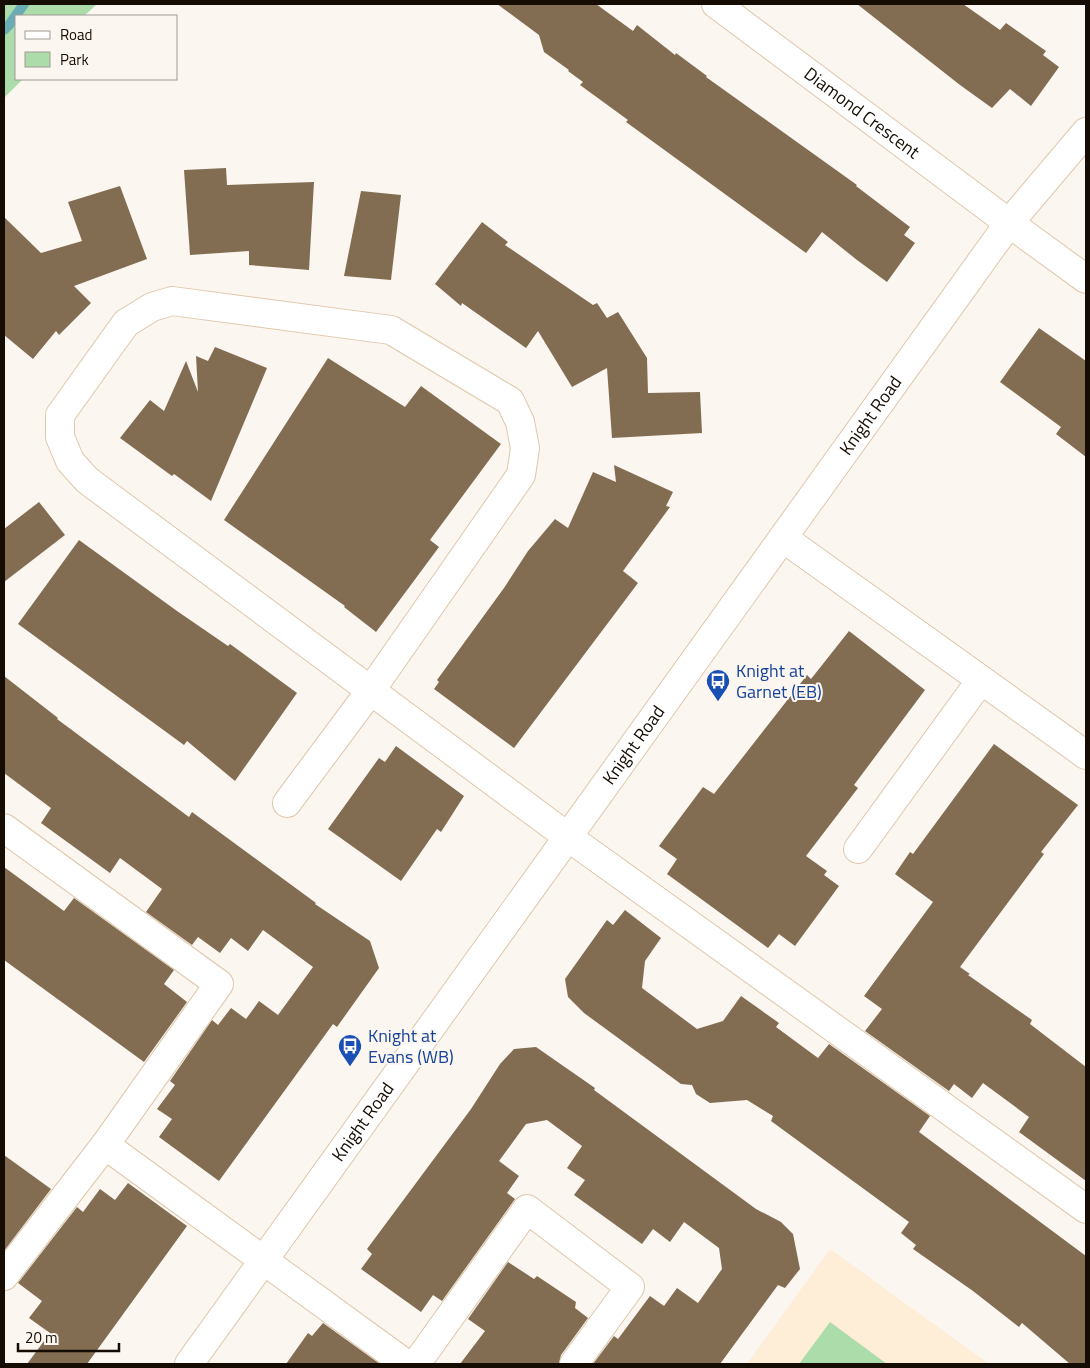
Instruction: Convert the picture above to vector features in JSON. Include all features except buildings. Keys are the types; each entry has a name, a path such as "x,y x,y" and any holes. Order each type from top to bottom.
{"street":[{"name":"Diamond Crescent","path":"716,4 1009,223 1086,278"},
{"name":"Knight Road","path":"189,1364 1009,223 1086,132"},
{"path":"287,803 371,690 521,475 525,448 520,422 510,401 391,330 172,301 152,307 126,323 60,414 60,437 70,461 87,480 371,690 568,837 1086,1209"},
{"path":"783,538 1086,755"},
{"path":"858,849 981,680"},
{"path":"4,828 219,984 105,1145 4,1276"},
{"path":"105,1145 406,1364"},
{"path":"416,1364 527,1209 630,1287 574,1364"}],"shaded area":[{"path":"830,1249 989,1364 747,1364"}],"green space":[{"path":"4,4 97,4 85,15 15,15 15,80 22,80 4,98"},
{"path":"830,1322 887,1364 799,1364"}],"waterway":[{"path":"16,15 24,4"},
{"path":"4,30 15,17"}],"place":[{"name":"Knight at Garnet (EB)","path":"718,702"},
{"name":"Knight at Evans (WB)","path":"350,1067"}]}
